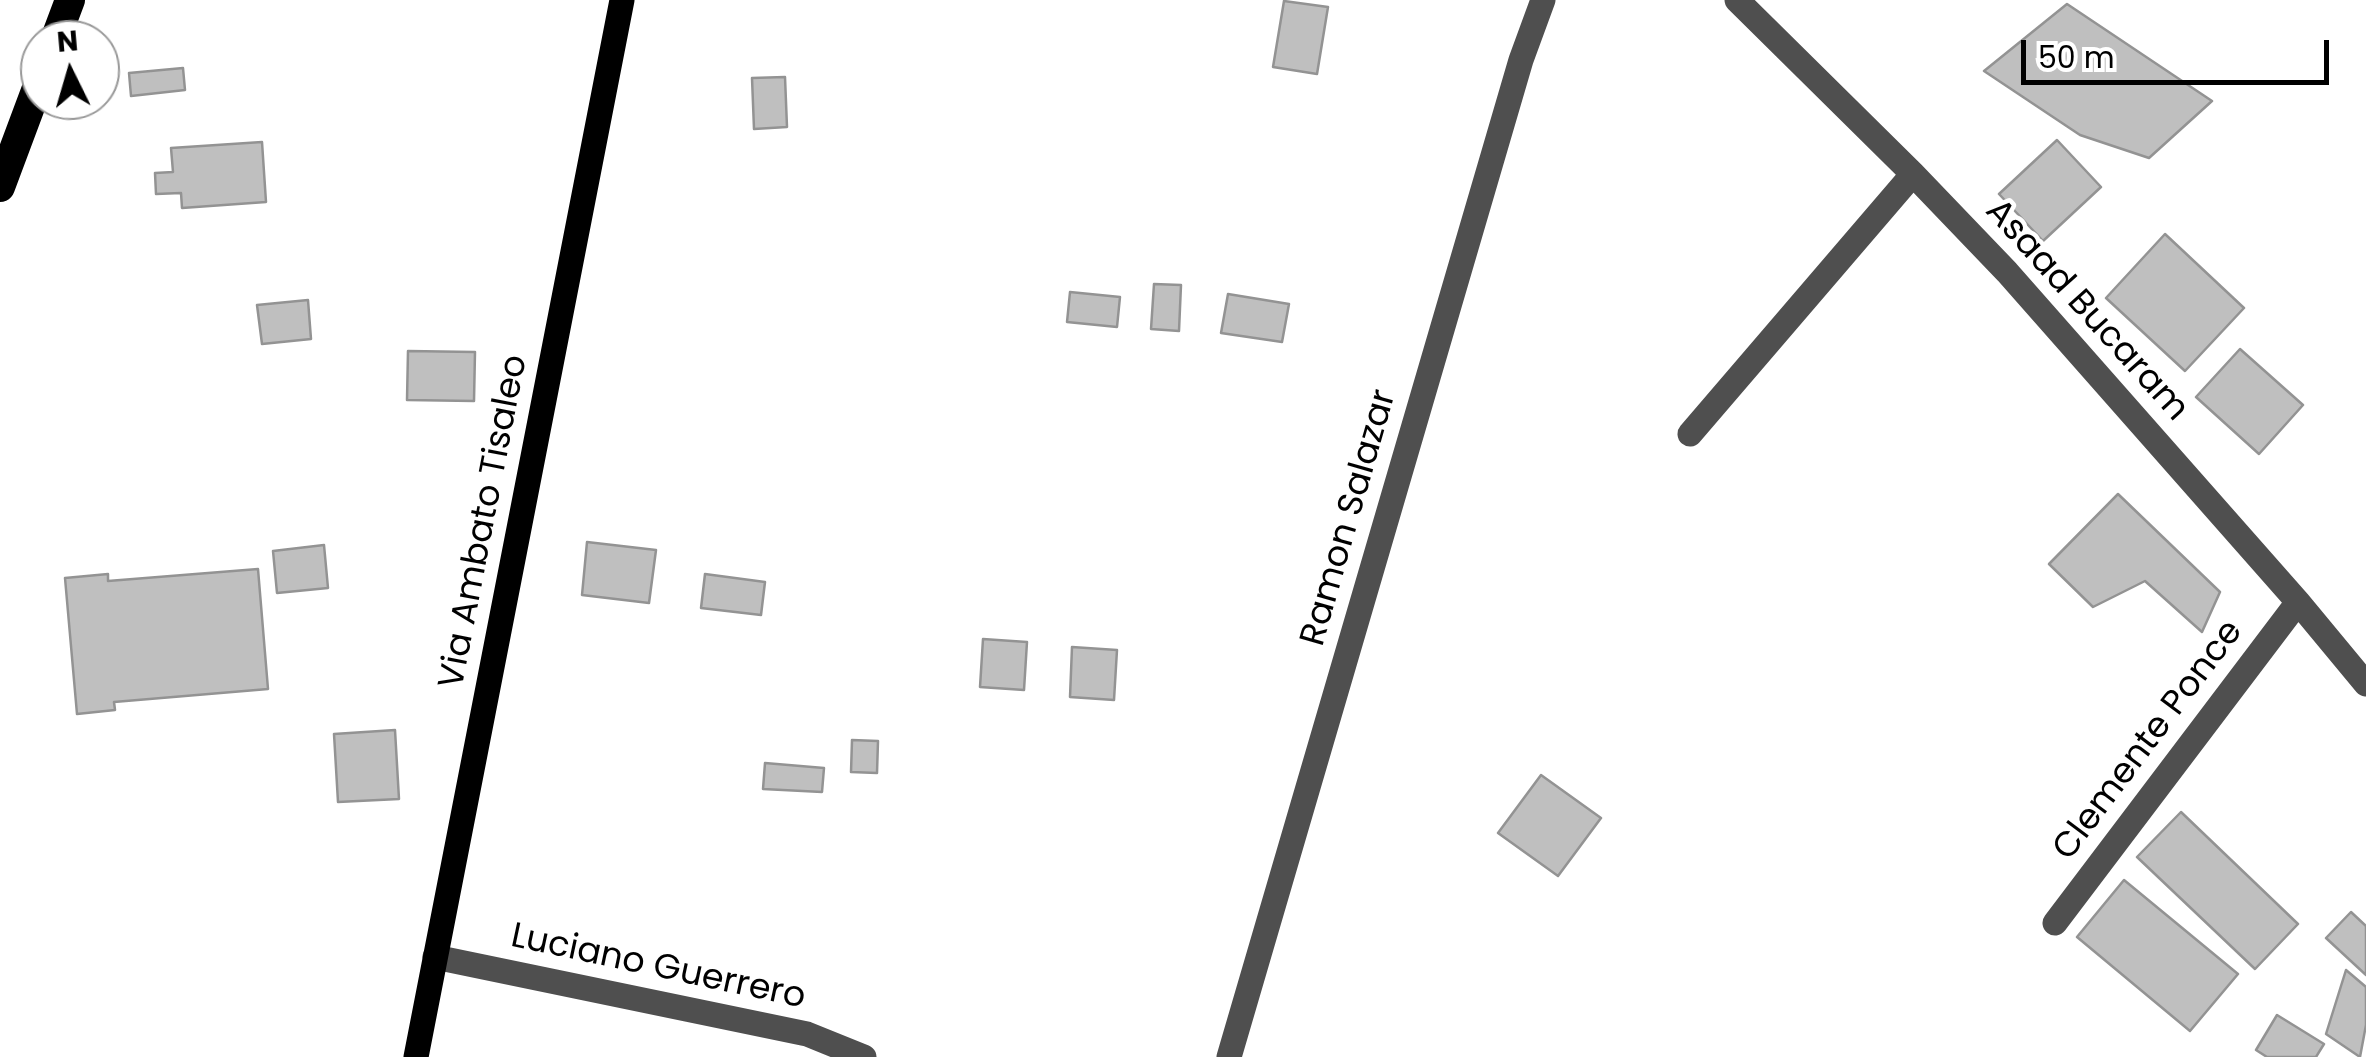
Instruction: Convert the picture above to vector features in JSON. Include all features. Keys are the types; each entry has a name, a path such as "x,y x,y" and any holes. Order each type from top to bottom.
{"highway":[{"path":"0,187 25,120"}],"main road":[{"name":"Via Ambato Tisaleo","path":"416,1057 622,0"}],"street":[{"name":"Ramon Salazar","path":"1229,1057 1516,80 1543,0"},
{"name":"Asaad Bucaram","path":"1736,0 2007,272 2366,684"},
{"path":"1690,434 1913,174"},
{"name":"Clemente Ponce","path":"2056,923 2298,602"},
{"name":"Luciano Guerrero","path":"435,956 807,1034 864,1057"}],"building":[{"path":"1284,1 1328,7 1317,74 1273,67"},
{"path":"2067,4 2212,101 2149,158 2080,135 1984,71"},
{"path":"183,68 185,90 131,96 129,73"},
{"path":"785,77 787,127 754,129 752,78"},
{"path":"2057,140 2101,187 2043,241 1999,194"},
{"path":"262,142 266,202 182,208 181,193 156,194 155,173 173,172 171,148"},
{"path":"2165,234 2244,308 2185,371 2106,298"},
{"path":"1154,284 1181,285 1179,331 1151,329"},
{"path":"1070,292 1120,297 1117,327 1067,322"},
{"path":"1228,294 1289,304 1282,342 1221,333"},
{"path":"308,300 311,339 262,344 257,305"},
{"path":"2240,349 2303,405 2259,454 2196,397"},
{"path":"408,351 475,352 474,401 407,400"},
{"path":"2118,494 2220,592 2202,632 2145,581 2093,607 2049,564"},
{"path":"587,542 656,550 649,603 582,595"},
{"path":"324,545 328,588 277,593 273,551"},
{"path":"258,569 268,689 114,702 115,710 77,714 65,578 108,574 108,581"},
{"path":"705,574 765,582 761,615 701,608"},
{"path":"983,639 1027,642 1024,690 980,687"},
{"path":"1072,647 1117,650 1114,700 1070,697"},
{"path":"395,730 399,799 338,802 334,734"},
{"path":"852,740 878,741 877,773 851,772"},
{"path":"765,763 824,768 822,792 763,789"},
{"path":"1541,775 1601,818 1558,876 1498,833"},
{"path":"2181,812 2298,924 2255,969 2137,857"},
{"path":"2124,880 2238,974 2190,1031 2077,937"},
{"path":"2351,912 2366,926 2366,975 2326,938"},
{"path":"2346,970 2366,987 2366,1025 2360,1057 2326,1034"},
{"path":"2277,1015 2324,1044 2316,1057 2267,1057 2256,1050"}]}
